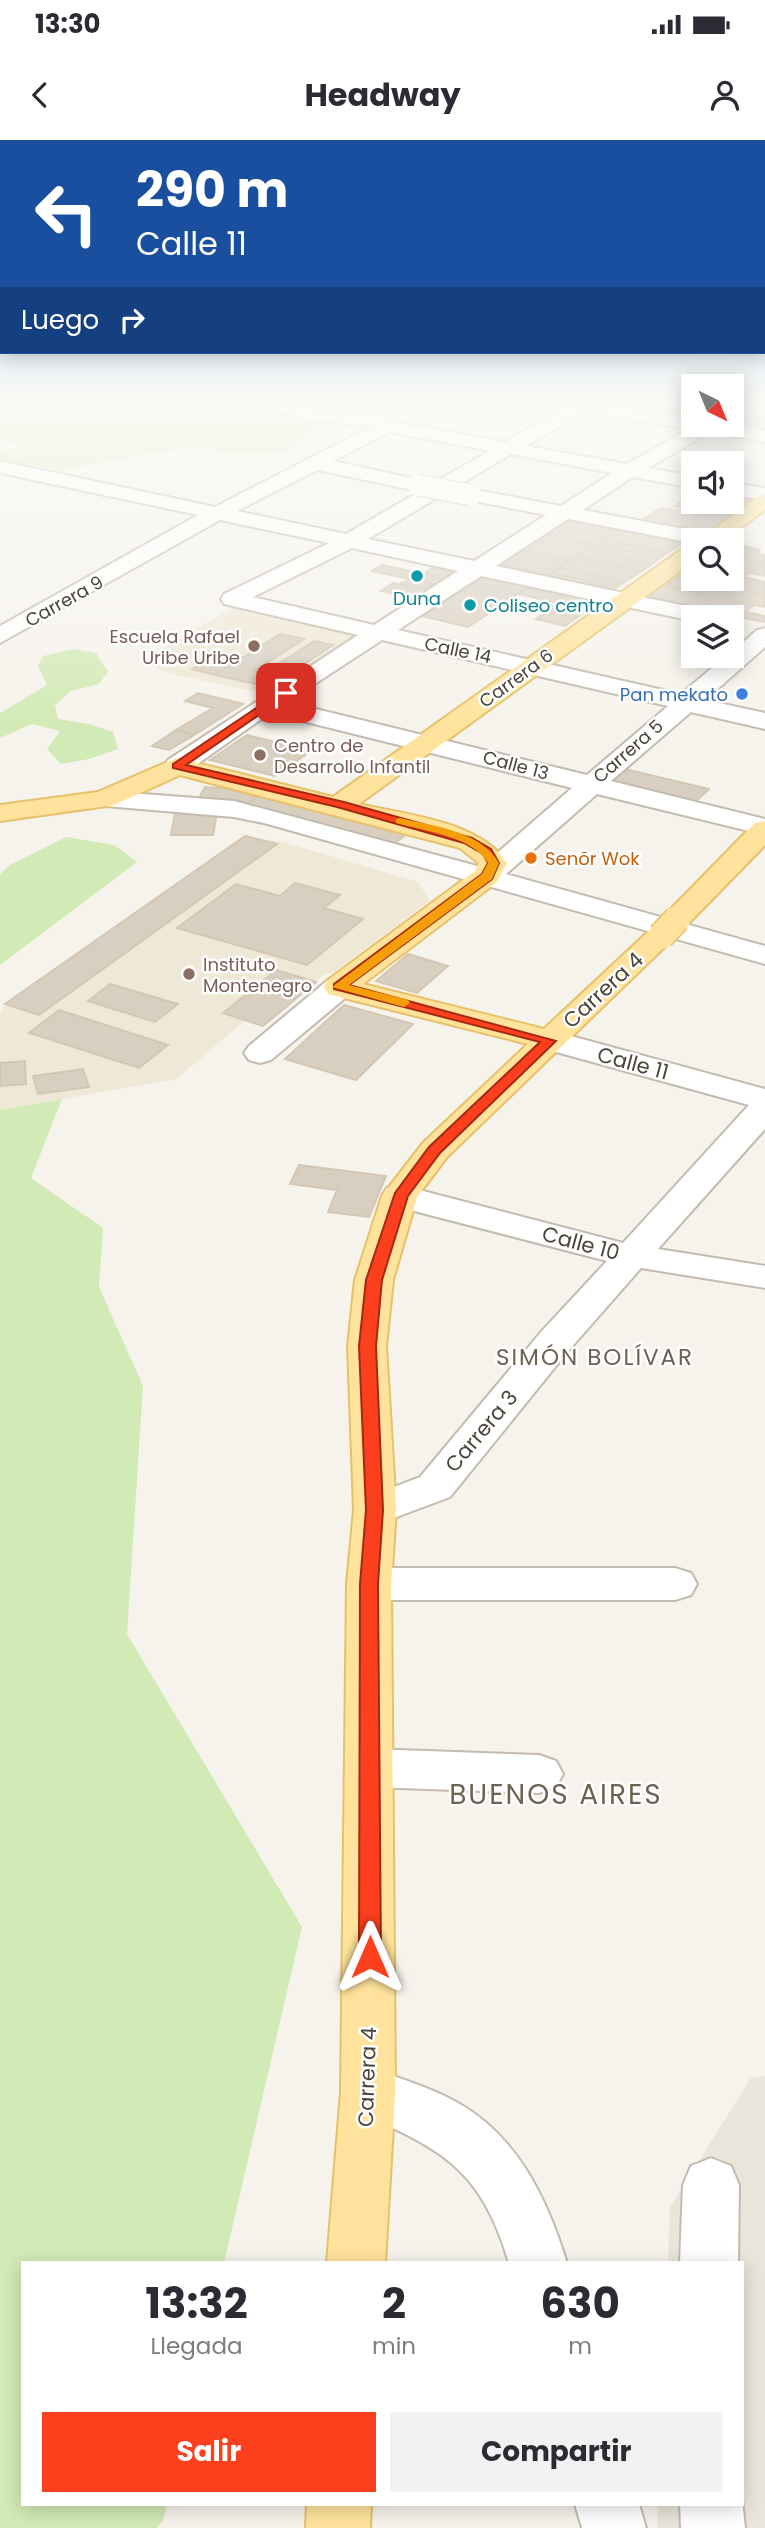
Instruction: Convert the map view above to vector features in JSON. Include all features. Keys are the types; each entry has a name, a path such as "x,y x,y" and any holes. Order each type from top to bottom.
{"main road":[{"name":"Carrera 6","path":"726,528 752,509"},
{"name":"Carrera 6","path":"340,805 681,560"},
{"path":"2,813 104,799 177,766 340,805 468,840 487,852 494,863 490,873"},
{"name":"Carrera 4","path":"356,2261 368,2092 371,1769 369,1584 375,1510 368,1346 374,1280 400,1196 435,1150 669,928 765,828"},
{"name":"Carrera 5","path":"339,987 490,873"},
{"name":"Calle 11","path":"339,987 549,1041"},
{"path":"338,2528 339,2506"}],"street":[{"path":"201,509 681,612"},
{"name":"Carrera 9","path":"0,636 225,509"},
{"path":"348,542 404,509"},
{"path":"545,509 681,539"},
{"path":"177,766 569,509"},
{"name":"Calle 14","path":"348,542 232,599 765,721"},
{"name":"Carrera 5","path":"490,873 684,702 758,630"},
{"name":"Calle 13","path":"267,705 427,742 765,828"},
{"path":"104,799 234,808 490,873 765,956"},
{"name":"Carrera 5","path":"260,1053 339,987"},
{"name":"Calle 11","path":"549,1041 765,1099"},
{"name":"Carrera 3","path":"375,1510 435,1487 555,1341 765,1108"},
{"name":"Calle 10","path":"400,1196 632,1255 765,1277"},
{"path":"369,1584 675,1584"},
{"path":"371,1769 539,1774"},
{"path":"368,2092 439,2121 492,2168 517,2201 537,2261"},
{"path":"709,2261 711,2185"},
{"path":"608,2506 614,2528"},
{"path":"712,2506 713,2528"}],"shaded area":[{"name":"Escuela Rafael Uribe Uribe","path":"234,607 360,634 266,694 167,673 151,665 146,658"},
{"name":"Instituto Montenegro","path":"245,836 283,842 418,882 430,901 334,972 323,975 263,1026 246,1020 176,1079 0,1110 0,1015 5,1004"},
{"path":"765,2076 765,2528 657,2528 658,2506 744,2506 744,2261 668,2261 670,2207 751,2078"}],"green space":[{"path":"74,649 96,653 108,672 99,684 71,691 55,705 58,719 89,724 113,732 118,749 89,759 61,764 47,749 60,731 32,724 0,738 0,713 47,685 38,666 43,656"},
{"path":"66,837 114,845 137,862 0,965 0,874 10,865"},
{"path":"62,1099 31,1178 103,1228 99,1287 143,1386 127,1634 302,1927 224,2261 21,2261 21,2506 166,2506 163,2520 157,2528 0,2528 0,1110"}],"building":[{"path":"658,509 681,511 681,514 730,516 714,528 681,529 640,522"},
{"path":"567,518 620,529 595,545 542,534"},
{"path":"620,529 681,541 681,544 667,553 603,540"},
{"path":"542,534 595,545 570,561 518,550"},
{"path":"603,540 667,553 660,558 595,545"},
{"path":"595,545 660,558 652,564 587,550"},
{"path":"744,546 760,550 756,553 765,555 765,561 744,576"},
{"path":"518,550 570,561 545,578 491,567"},
{"path":"587,550 652,564 642,571 576,557"},
{"path":"576,557 642,571 625,582 559,568"},
{"path":"765,561 765,576 749,573"},
{"name":"Duna","path":"382,565 448,579 439,585 372,571"},
{"path":"436,565 459,572 448,579 424,574"},
{"path":"559,568 625,582 617,587 551,573"},
{"path":"551,573 617,587 611,592 545,578"},
{"path":"681,575 681,589 665,586"},
{"name":"Coliseo centro","path":"485,576 530,586 468,627 422,616"},
{"path":"744,577 765,582 765,595 744,590"},
{"path":"409,579 439,585 431,590 401,584"},
{"path":"659,582 681,591 716,597 705,605 686,605 641,596"},
{"path":"393,583 431,590 419,599 381,591"},
{"path":"530,586 593,599 597,603 565,626 536,619 559,603 518,594"},
{"path":"744,590 765,595 765,607 716,597 724,591"},
{"path":"688,591 724,591 716,597"},
{"path":"716,597 754,605 744,613 744,605 705,605"},
{"path":"744,613 765,616 765,622 744,618"},
{"path":"280,634 304,639 254,671 264,673 314,641 333,645 269,687 215,675"},
{"path":"208,659 232,664 215,675 192,669"},
{"path":"198,693 243,704 194,735 176,730 213,708 185,701"},
{"path":"176,730 194,735 169,750 152,746"},
{"path":"247,735 311,751 275,776 210,760"},
{"path":"625,769 709,789 693,804 609,783"},
{"path":"205,787 265,792 244,806 197,802"},
{"path":"265,792 411,831 391,846 244,806"},
{"path":"175,813 217,813 213,835 171,835"},
{"path":"245,836 277,844 39,1015 5,1004"},
{"path":"295,883 340,895 324,908 363,919 307,965 177,928 236,884 280,896"},
{"path":"408,954 448,966 417,993 376,981"},
{"path":"276,970 316,982 263,1026 223,1013"},
{"path":"110,984 178,1004 155,1022 88,1001"},
{"path":"344,1005 413,1024 356,1080 285,1059"},
{"path":"59,1010 168,1045 139,1068 29,1033"},
{"path":"25,1061 26,1084 0,1086 0,1063"},
{"path":"83,1069 89,1087 38,1094 33,1076"},
{"path":"299,1165 386,1176 369,1217 328,1212 337,1190 290,1184"}],"slow traffic":[{"path":"400,821 468,840 487,852 494,863 488,876 339,987 404,1003"}],"place":[{"name":"Duna","path":"417,576"},
{"name":"Coliseo centro","path":"470,605"},
{"name":"Escuela Rafael Uribe Uribe","path":"254,646"},
{"name":"Pan mekato","path":"742,694"},
{"name":"Centro de Desarrollo Infantil","path":"260,755"},
{"name":"Senõr Wok","path":"531,858"},
{"name":"Instituto Montenegro","path":"189,974"}],"district":[{"name":"SIMÓN BOLÍVAR","path":"595,1357"},
{"name":"BUENOS AIRES","path":"556,1794"}],"route":[{"path":"286,693 177,766 340,805 468,840 487,852 494,863 488,876 339,987 549,1041 435,1150 400,1196 374,1280 368,1346 375,1510 369,1584 370,1957"}]}
